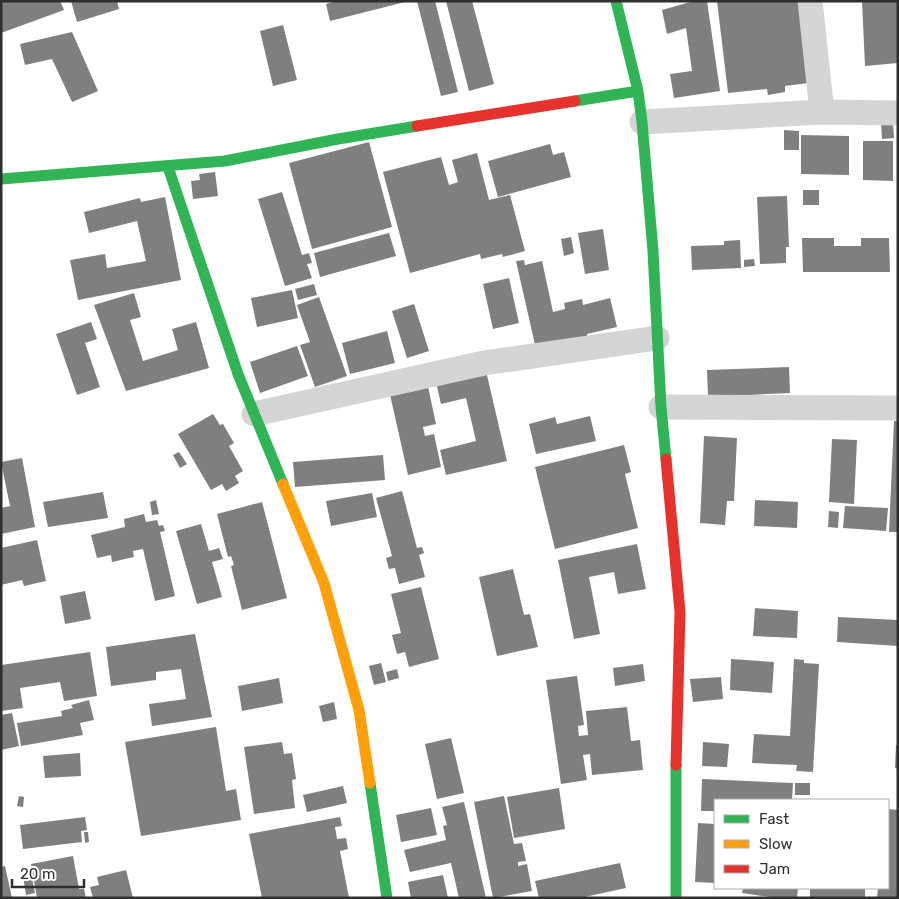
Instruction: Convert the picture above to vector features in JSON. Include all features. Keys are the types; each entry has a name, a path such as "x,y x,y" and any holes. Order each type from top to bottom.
{"street":[{"path":"616,1 638,90 642,122 653,251 662,407 680,612 675,809 676,898"},
{"path":"810,1 822,112"},
{"path":"1,180 225,161 338,139 638,90"},
{"path":"642,122 822,112 898,113"},
{"path":"168,167 238,374 324,583 357,701 387,898"},
{"path":"254,414 484,363 658,338"},
{"path":"662,407 898,408"}],"building":[{"path":"1,1 60,1 64,10 1,33"},
{"path":"71,1 117,1 119,9 77,22"},
{"path":"337,1 405,2 330,21 326,4"},
{"path":"417,1 435,1 458,92 441,96"},
{"path":"446,1 472,1 494,84 469,91"},
{"path":"694,1 707,1 720,91 674,98 670,74 692,71 686,28 667,34 662,10"},
{"path":"717,1 799,1 809,83 785,86 785,92 768,95 767,89 728,93"},
{"path":"862,1 898,1 898,63 865,66"},
{"path":"283,25 297,80 273,86 260,31"},
{"path":"72,32 98,91 72,102 52,59 25,65 20,44"},
{"path":"881,123 893,123 894,138 882,139"},
{"path":"784,130 799,131 799,150 784,150"},
{"path":"801,135 849,136 849,175 801,174"},
{"path":"863,141 893,141 893,181 863,180"},
{"path":"369,142 392,227 312,249 289,163"},
{"path":"550,144 553,155 564,152 571,177 498,197 488,161"},
{"path":"477,153 489,200 510,195 525,251 503,257 502,254 481,259 480,254 410,273 383,172 441,157 449,185 458,182 452,160"},
{"path":"215,172 218,196 193,199 191,181 200,180 199,174"},
{"path":"803,190 819,190 819,205 803,205"},
{"path":"282,192 302,255 309,253 312,263 307,264 312,278 285,286 258,199"},
{"path":"787,196 789,247 786,247 786,263 760,264 757,197"},
{"path":"165,197 181,280 78,300 70,260 105,254 107,268 146,261 137,221 89,233 84,212 140,198 141,202"},
{"path":"603,229 609,270 585,274 578,233"},
{"path":"389,233 396,256 320,277 314,253"},
{"path":"571,237 574,253 564,256 561,239"},
{"path":"802,238 834,238 834,246 861,246 861,238 889,238 890,272 803,272"},
{"path":"740,240 741,268 692,270 691,246 724,245 724,241"},
{"path":"754,259 755,266 744,267 744,260"},
{"path":"524,260 525,265 542,261 553,312 565,309 564,303 582,299 583,305 610,298 617,327 587,334 587,338 536,349 516,261"},
{"path":"509,278 519,323 493,329 483,284"},
{"path":"314,284 317,295 298,300 295,289"},
{"path":"292,290 298,318 257,327 251,298"},
{"path":"134,293 141,317 130,320 143,361 178,350 172,329 196,322 209,368 126,391 94,305"},
{"path":"319,297 347,376 315,387 300,345 310,342 297,305"},
{"path":"414,304 429,351 407,358 392,311"},
{"path":"91,322 97,339 85,343 100,387 77,395 56,334"},
{"path":"387,331 395,363 350,374 342,343"},
{"path":"297,346 308,376 260,393 250,362"},
{"path":"789,367 790,393 708,397 707,370"},
{"path":"486,371 507,461 446,475 440,450 476,441 466,398 441,404 436,382"},
{"path":"427,382 436,424 423,427 425,436 434,434 441,467 408,475 389,390"},
{"path":"213,414 220,425 223,424 234,443 229,446 243,471 235,476 239,483 226,491 222,484 211,490 178,434"},
{"path":"590,416 596,441 536,454 529,424 555,417 557,424"},
{"path":"894,421 898,421 898,532 889,532"},
{"path":"704,436 737,438 734,501 727,501 725,525 700,523"},
{"path":"832,439 857,440 854,504 829,502"},
{"path":"624,445 631,472 625,474 638,528 555,549 535,467"},
{"path":"179,452 187,464 180,468 173,455"},
{"path":"383,455 385,480 295,487 293,462"},
{"path":"22,458 35,527 1,534 1,508 10,506 1,462"},
{"path":"402,491 417,548 422,547 424,553 419,555 425,577 399,584 395,568 389,569 386,558 392,556 376,498"},
{"path":"103,492 108,518 48,527 43,502"},
{"path":"372,493 377,517 331,526 326,501"},
{"path":"156,500 159,514 152,515 150,502"},
{"path":"755,500 798,502 797,528 754,526"},
{"path":"262,502 287,598 242,610 231,566 234,565 231,556 228,557 217,514"},
{"path":"845,506 888,508 886,531 843,528"},
{"path":"829,511 839,512 838,528 828,527"},
{"path":"144,514 146,522 157,520 159,526 163,525 165,531 160,532 175,596 155,601 143,549 133,551 134,557 112,562 111,555 97,558 91,535 125,527 124,519"},
{"path":"201,524 209,551 219,548 223,559 212,562 222,597 197,604 176,531"},
{"path":"37,540 46,581 24,586 22,580 1,585 1,548"},
{"path":"637,544 646,589 618,594 614,572 589,577 600,634 574,639 558,560"},
{"path":"513,569 524,615 530,614 538,647 497,656 479,577"},
{"path":"421,587 439,659 409,667 405,652 397,654 392,635 401,633 391,594"},
{"path":"85,591 91,619 65,624 60,596"},
{"path":"755,608 798,611 797,638 753,636"},
{"path":"838,617 898,620 898,646 837,642"},
{"path":"195,634 212,717 152,726 149,704 186,699 181,669 156,672 156,680 111,686 106,647"},
{"path":"90,652 97,696 64,701 60,682 20,688 23,708 1,711 1,665"},
{"path":"731,659 774,662 772,693 730,690"},
{"path":"794,659 804,660 804,663 819,664 813,772 796,771 797,765 752,763 754,734 790,736"},
{"path":"381,663 386,682 374,685 369,666"},
{"path":"643,664 645,681 615,686 613,668"},
{"path":"397,669 399,678 388,681 386,672"},
{"path":"577,676 584,725 578,726 579,736 588,735 586,711 627,707 631,741 640,740 643,770 592,775 590,754 583,755 587,780 561,784 546,680"},
{"path":"721,677 723,699 693,702 690,679"},
{"path":"279,678 283,703 242,711 238,686"},
{"path":"89,700 94,720 80,723 83,735 21,746 17,723 62,716 61,711 73,708 71,705"},
{"path":"334,702 337,719 323,722 319,706"},
{"path":"12,713 19,746 1,750 1,715"},
{"path":"216,727 226,791 236,789 241,820 141,836 125,742"},
{"path":"451,738 464,793 437,799 425,744"},
{"path":"282,742 284,754 292,753 296,779 292,780 295,808 254,814 244,747"},
{"path":"703,742 729,744 727,767 702,766"},
{"path":"896,745 898,746 898,769 895,768"},
{"path":"80,753 81,776 45,778 43,756"},
{"path":"702,779 793,783 792,799 714,799 714,811 701,811"},
{"path":"795,783 810,783 810,795 795,795"},
{"path":"343,786 347,803 307,812 303,795"},
{"path":"559,788 565,829 514,838 507,797"},
{"path":"19,796 24,797 23,807 17,806"},
{"path":"504,796 514,844 522,843 526,861 518,862 518,866 527,864 532,891 493,898 474,802"},
{"path":"464,802 486,898 459,898 451,863 410,872 404,850 446,840 443,826 447,825 442,807"},
{"path":"431,808 437,835 401,842 396,815"},
{"path":"889,809 898,810 898,898 877,898 878,889 889,889"},
{"path":"85,817 87,830 81,831 82,842 23,849 20,825"},
{"path":"340,817 342,826 335,827 337,839 346,838 348,849 340,851 349,898 262,898 249,834"},
{"path":"698,823 714,824 714,883 695,882"},
{"path":"84,832 88,832 89,842 85,843"},
{"path":"73,856 79,889 84,889 86,898 37,898 31,864"},
{"path":"620,863 626,888 580,898 539,898 535,881"},
{"path":"5,866 12,898 1,898 1,867"},
{"path":"30,868 35,893 26,895 22,870"},
{"path":"126,870 133,898 93,898 90,887 99,885 97,877"},
{"path":"443,875 448,898 411,898 408,882"},
{"path":"743,889 798,889 797,898 777,898 742,893"},
{"path":"810,889 865,889 865,898 810,897"}],"traffic: fast":[{"path":"616,1 638,91 642,122 653,251 661,407 666,459"},
{"path":"575,101 638,91"},
{"path":"1,179 225,161 417,126"},
{"path":"168,167 238,374 283,484"},
{"path":"676,765 676,898"},
{"path":"370,783 387,898"}],"traffic: slow":[{"path":"283,484 324,583 359,710 370,783"}],"traffic: jam":[{"path":"417,126 575,101"},
{"path":"666,459 680,612 676,765"}]}
